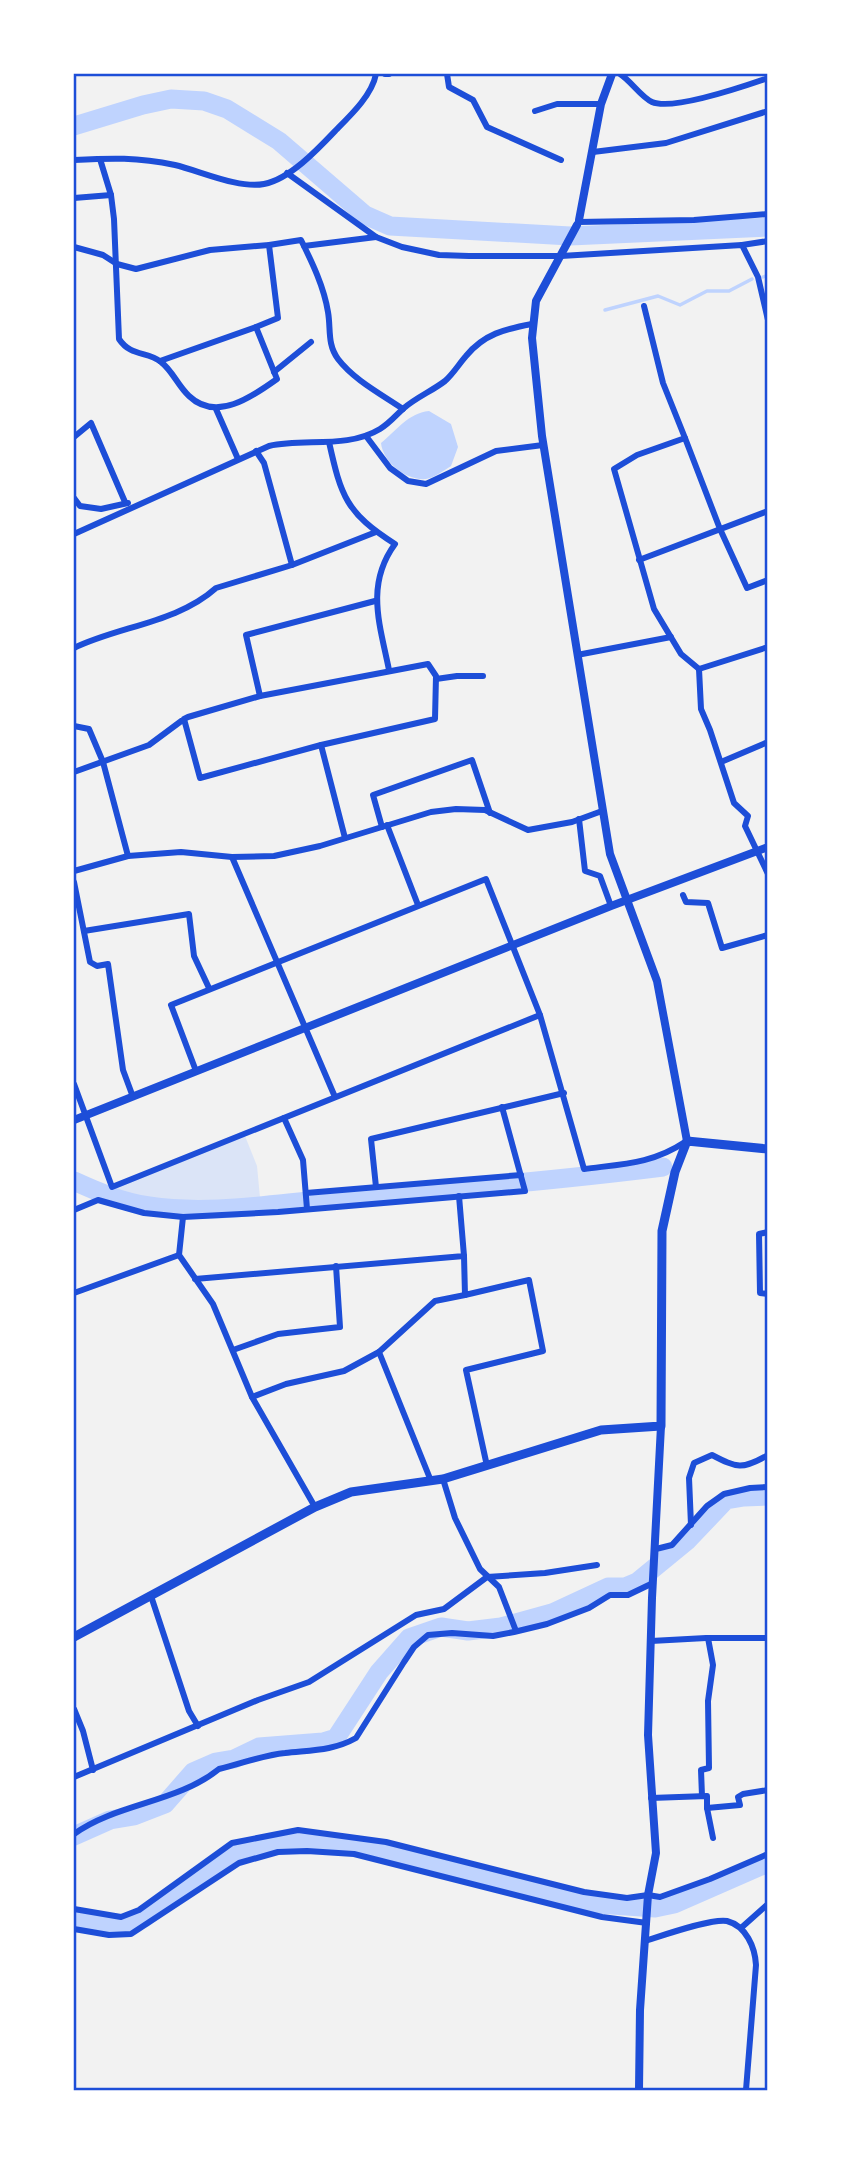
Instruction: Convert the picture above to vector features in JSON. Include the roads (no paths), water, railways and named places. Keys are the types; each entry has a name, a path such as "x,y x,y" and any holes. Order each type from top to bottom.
{"main road":[{"path":"74,1637 316,1507 351,1492 443,1479 601,1430 661,1426 662,1231 675,1172 687,1141 768,1149"}],"street":[{"path":"74,160 131,158 176,166 247,185 265,184 290,171 315,152 364,98 376,74"},
{"path":"447,74 449,87 473,100 487,127 561,160"},
{"path":"196,1072 171,1005 486,879 540,1015 584,1169 649,1161 687,1141 657,981 610,854 543,445 532,338 536,301 578,222 601,104 612,74"},
{"path":"620,74 650,102 664,105 735,89 768,78"},
{"path":"536,111 556,104 601,104"},
{"path":"593,152 666,144 768,111"},
{"path":"100,159 111,195 117,264 119,339 125,347 160,361 189,397 216,409 238,458"},
{"path":"290,171 376,237 402,247 439,255 562,253 742,245 768,241"},
{"path":"74,198 111,195"},
{"path":"578,222 694,220 768,214"},
{"path":"304,246 376,237"},
{"path":"74,247 103,255 117,264 136,269 211,250 301,240 325,298 329,340 337,358 375,391 403,409"},
{"path":"160,361 278,318 269,245"},
{"path":"742,245 758,276 768,320"},
{"path":"644,306 663,383 720,529 747,588 768,580"},
{"path":"74,534 256,451 281,443 329,442 366,436 446,380 476,345 488,336 505,329 532,324"},
{"path":"216,409 252,397 277,379 256,327"},
{"path":"274,372 311,342"},
{"path":"74,437 91,423 125,502"},
{"path":"366,436 390,468 408,481 426,484 496,452 543,445"},
{"path":"685,438 637,455 614,469 654,609 681,654 699,669 701,709 734,803 748,816 745,826 768,874"},
{"path":"329,442 338,481 354,513 395,544 383,560 375,601 389,670"},
{"path":"256,451 264,463 292,565"},
{"path":"74,498 80,506 101,509 125,502 137,505"},
{"path":"639,560 768,511"},
{"path":"74,649 89,641 146,624 172,613 207,596 216,588 292,565 376,532"},
{"path":"260,696 246,635 375,601"},
{"path":"577,655 671,637"},
{"path":"699,669 768,647"},
{"path":"74,772 149,745 184,719 260,696 428,664 436,679 435,719 321,744 200,778 184,719"},
{"path":"436,679 483,676"},
{"path":"74,726 89,729 103,762 128,856"},
{"path":"721,762 768,742"},
{"path":"321,744 345,838"},
{"path":"418,905 373,795 472,760 491,813"},
{"path":"74,871 128,856 181,852 232,857 274,856 432,812 456,809 485,810 528,830 579,820 602,811"},
{"path":"579,820 583,864 589,874 600,876 611,906"},
{"path":"74,1120 611,906 768,847"},
{"path":"232,857 335,1097"},
{"path":"74,882 90,962 97,966 108,964 123,1070 133,1097"},
{"path":"683,895 685,902 708,904 722,948 768,934"},
{"path":"84,931 190,914 194,956 209,989"},
{"path":"74,1084 112,1187 540,1015"},
{"path":"376,1187 371,1139 564,1093"},
{"path":"74,1210 98,1200 144,1213 183,1217 525,1191 502,1107"},
{"path":"284,1118 303,1160 307,1207"},
{"path":"306,1194 521,1175"},
{"path":"458,1196 466,1295"},
{"path":"183,1217 179,1255 212,1304 252,1397 316,1507"},
{"path":"768,1233 759,1234 760,1293 768,1294"},
{"path":"74,1293 179,1255"},
{"path":"195,1279 464,1256"},
{"path":"233,1350 278,1334 340,1327 336,1266"},
{"path":"252,1397 286,1384 344,1371 379,1352 435,1301 529,1280 543,1351 466,1370 486,1466"},
{"path":"379,1352 431,1481"},
{"path":"639,2091 639,2010 648,1897 656,1853 648,1735 661,1426"},
{"path":"691,1525 689,1478 694,1463 712,1455 735,1467 748,1465 768,1455"},
{"path":"443,1479 455,1518 480,1569 499,1587 515,1629"},
{"path":"656,1553 672,1545 707,1506 724,1494 750,1488 768,1488"},
{"path":"74,1777 258,1700 309,1682 416,1615 444,1609 487,1577 545,1573 597,1565"},
{"path":"74,1834 104,1818 211,1776 219,1769 283,1753 317,1751 349,1742 356,1738 414,1647 428,1635 452,1633 493,1636 547,1624 589,1608 610,1595 628,1595 654,1579"},
{"path":"151,1596 189,1712 198,1726"},
{"path":"702,1796 701,1770 709,1768 708,1701 713,1665 708,1638"},
{"path":"651,1641 768,1638"},
{"path":"74,1709 93,1770"},
{"path":"707,1808 740,1804 737,1797 768,1790"},
{"path":"651,1798 706,1796 713,1838"},
{"path":"74,1909 121,1917 139,1910 232,1843 298,1830 386,1842 584,1892 627,1898 660,1897 768,1854"},
{"path":"74,1929 109,1935 131,1934 148,1926 239,1863 278,1852 307,1851 354,1854 602,1917 647,1921"},
{"path":"741,1928 768,1904"},
{"path":"645,1941 725,1920 741,1928 755,1952 756,1965 746,2091"}],"water":[{"path":"429,411 451,424 458,447 451,466 432,477 418,479 397,469 386,457 381,443 415,415"}],"waterway":[{"path":"74,126 171,99 204,101 227,109 279,141 365,215 390,226 570,236 768,227"},
{"path":"763,277 768,275"},
{"path":"605,310 658,296 680,305 707,291 729,291 752,279"},
{"path":"74,1181 110,1196 139,1204 216,1209 496,1185 663,1167"},
{"path":"74,1836 110,1820 134,1816 165,1804 193,1772 216,1762 234,1759 259,1747 323,1742 336,1738 379,1672 409,1638 441,1627 468,1631 501,1627 552,1613 608,1587 625,1587 637,1582 687,1541 726,1500 768,1496"},
{"path":"74,1916 111,1927 144,1918 195,1878 245,1848 286,1842 357,1845 584,1903 655,1908 674,1904 768,1863"}]}
